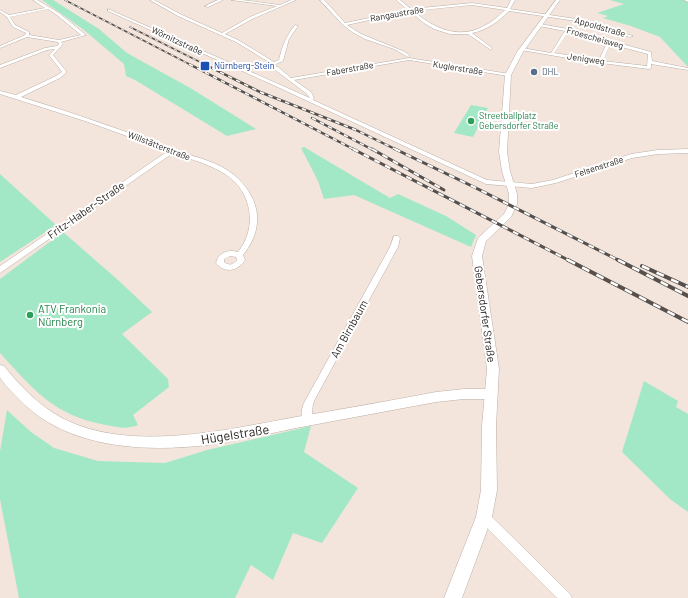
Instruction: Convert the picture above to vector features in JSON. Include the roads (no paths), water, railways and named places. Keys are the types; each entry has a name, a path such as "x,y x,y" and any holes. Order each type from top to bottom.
{"main road":[{"name":"Gebersdorfer Straße","path":"453,598 484,517 489,490 489,426 493,362 478,262 478,251 483,237 505,218 512,207 513,194 506,171 503,152 508,75 513,63 522,49 556,2"}],"street":[{"path":"0,47 27,36 59,41 84,35 35,0"},
{"path":"154,1 162,0"},
{"path":"207,6 221,0"},
{"path":"233,0 279,6"},
{"path":"223,34 251,18 294,0"},
{"path":"322,0 344,24 364,37 408,58"},
{"path":"398,0 434,28 456,33 468,32 488,27 508,9 513,0"},
{"path":"468,0 472,4"},
{"name":"Wörnitzstraße","path":"154,1 179,16 223,34 245,45 275,66 308,93 312,98 311,100"},
{"name":"Rangaustraße","path":"344,24 412,10 472,4 546,15"},
{"path":"8,16 48,8"},
{"name":"Wörnitzstraße","path":"110,10 311,100 479,180 510,185"},
{"path":"0,11 8,16 14,26 28,33 27,36"},
{"name":"Appoldstraße","path":"546,15 585,22 631,36"},
{"name":"Froescheisweg","path":"540,25 567,30 650,52 649,62"},
{"path":"275,66 281,61 283,47 296,26"},
{"path":"552,54 567,30"},
{"path":"468,32 491,48"},
{"path":"17,97 58,78 64,72 51,55 62,43 59,41"},
{"path":"600,62 609,42"},
{"path":"0,67 46,49 57,47"},
{"name":"Jenigweg","path":"522,49 600,62 649,68 649,62"},
{"name":"Kuglerstraße","path":"408,58 508,75"},
{"name":"Faberstraße","path":"291,79 408,58"},
{"path":"649,62 688,69"},
{"name":"Willstätterstraße","path":"0,92 89,120 233,176 244,190 252,204 255,222 252,235 239,255"},
{"name":"Fritz-Haber-Straße","path":"0,270 172,151"},
{"name":"Felsenstraße","path":"510,185 532,186 554,182 631,156 658,152 688,151"},
{"name":"Am Birnbaum","path":"307,421 307,406 394,247 396,238"},
{"name":"Hügelstraße","path":"1,373 33,405 53,419 80,430 114,438 152,441 184,441 222,437 436,397 464,394 491,394"},
{"path":"484,517 566,598"}],"railway":[{"path":"65,0 191,65"},
{"path":"130,27 260,92"},
{"path":"189,64 355,150"},
{"path":"260,92 356,130 397,150"},
{"path":"260,92 264,94"},
{"path":"312,118 373,150"},
{"path":"353,149 570,261"},
{"path":"372,149 444,190"},
{"path":"395,149 620,261"},
{"path":"568,260 688,322"},
{"path":"618,260 688,296"},
{"path":"642,266 688,287"}],"place":[{"name":"Nürnberg-Stein","path":"205,66"},
{"name":"DHL","path":"534,72"},
{"name":"Streetballplatz Gebersdorfer Straße","path":"471,121"},
{"name":"ATV Frankonia Nürnberg","path":"30,315"}]}
